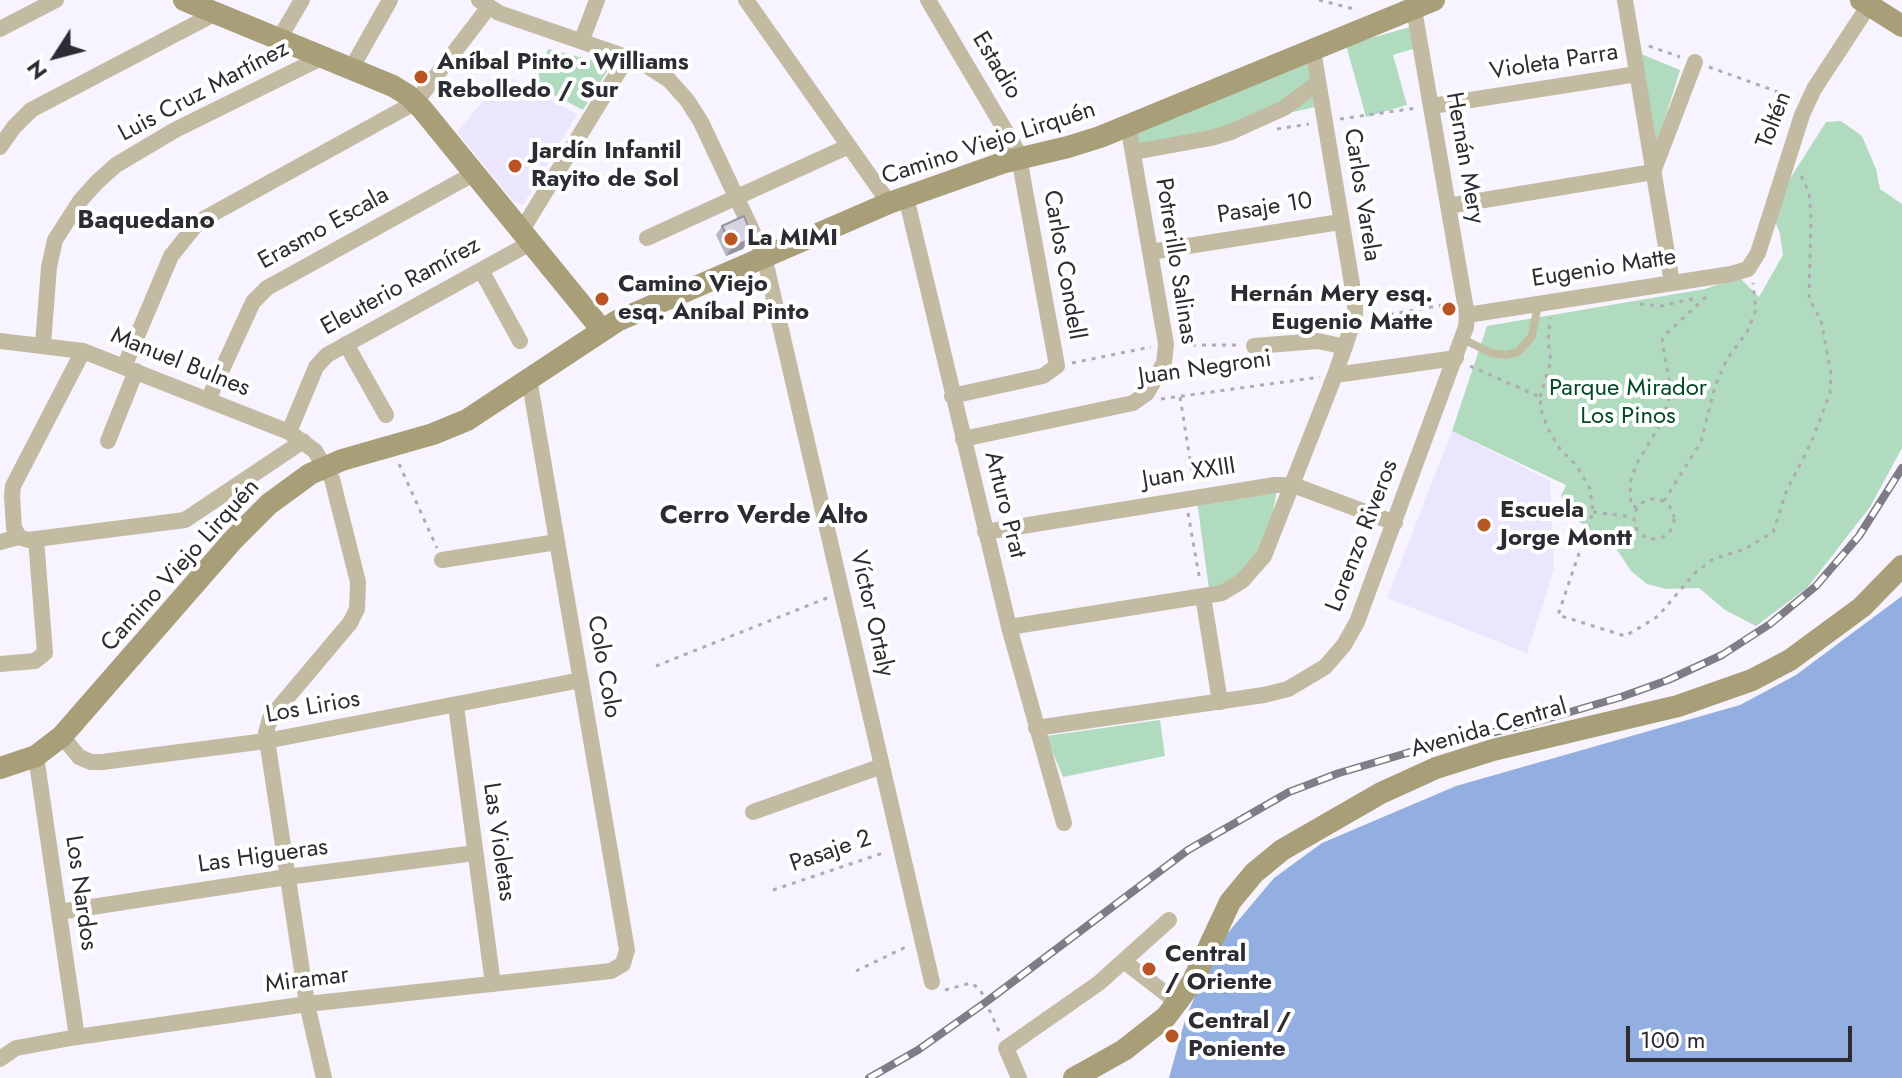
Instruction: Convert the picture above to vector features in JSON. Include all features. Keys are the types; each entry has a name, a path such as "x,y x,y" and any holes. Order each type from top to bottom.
{"street":[{"path":"0,29 56,0"},
{"path":"184,0 393,86 416,102 602,330"},
{"path":"279,39 302,0"},
{"path":"351,69 390,0"},
{"path":"582,40 597,0"},
{"path":"746,0 849,146 898,200"},
{"path":"1625,0 1672,283"},
{"name":"Estadio","path":"935,2 1020,157"},
{"path":"1868,2 1902,26"},
{"name":"Toltén","path":"1748,269 1758,253 1807,103 1868,2"},
{"name":"Camino Viejo Lirquén","path":"0,768 36,756 62,736 251,522 295,484 326,466 433,434 467,420 602,330 653,304 764,256 898,200 1020,157 1068,147 1128,125 1424,4"},
{"name":"Hernán Mery","path":"1424,4 1432,106 1467,315"},
{"path":"108,441 171,256 195,226 416,102 493,5"},
{"name":"Víctor Ortaly","path":"493,5 628,56 656,70 687,100 701,122 764,256 932,982"},
{"path":"0,147 31,110 216,13"},
{"name":"Carlos Varela","path":"1009,627 1203,596 1236,586 1259,564 1273,538 1354,320 1355,302 1313,50"},
{"path":"527,236 628,56"},
{"name":"Luis Cruz Martínez","path":"43,344 52,250 64,224 88,191 116,165 151,143 323,57"},
{"path":"1653,172 1695,62"},
{"name":"Violeta Parra","path":"1432,106 1637,74"},
{"path":"1134,152 1231,132 1284,108 1318,83"},
{"name":"Potrerillo Salinas","path":"1128,125 1166,356 1142,398"},
{"path":"647,238 849,146"},
{"name":"Carlos Condell","path":"952,396 1043,376 1057,366 1020,157"},
{"path":"1448,206 1653,172"},
{"name":"Erasmo Escala","path":"208,400 253,302 267,288 475,173"},
{"name":"Arturo Prat","path":"898,200 952,396 1009,627 1064,823"},
{"name":"Pasaje 10","path":"1150,252 1340,222"},
{"name":"Eleuterio Ramírez","path":"296,437 316,367 327,355 481,270 527,236"},
{"name":"Eugenio Matte","path":"1467,315 1748,269"},
{"path":"481,270 520,341"},
{"name":"Lorenzo Riveros","path":"1036,728 1220,702 1288,689 1313,676 1335,656 1357,622 1463,339 1467,315"},
{"name":"Manuel Bulnes","path":"0,341 83,351 130,369 296,437 326,466"},
{"path":"1254,346 1318,341 1345,347"},
{"path":"346,344 386,415"},
{"path":"19,537 14,528 13,486 83,351"},
{"path":"1335,375 1456,358"},
{"name":"Colo Colo","path":"529,378 627,950 623,964"},
{"name":"Juan Negroni","path":"963,439 1133,403 1142,398"},
{"path":"0,542 19,537 36,539 185,520 296,437"},
{"path":"324,1078 307,1004 266,741 270,718 350,623 359,600 358,582 344,524 326,466"},
{"name":"Juan XXIII","path":"985,532 1275,485 1293,485 1395,523"},
{"path":"0,664 35,661 45,653 36,539"},
{"path":"442,560 557,542"},
{"name":"Avenida Central","path":"1074,1078 1139,1040 1178,1003 1193,981 1234,896 1271,858 1409,779 1464,758 1678,706 1752,680 1790,660 1862,607 1902,566"},
{"path":"1203,596 1220,702"},
{"name":"Los Lirios","path":"62,736 79,757 97,762 266,741 581,680"},
{"name":"Las Violetas","path":"456,706 493,984"},
{"name":"Los Nardos","path":"36,756 77,1037"},
{"path":"753,812 882,766"},
{"name":"Las Higueras","path":"59,912 287,877 475,853"},
{"path":"1019,1078 1006,1048 1072,1004 1125,962 1169,920"},
{"path":"1125,962 1178,1003"},
{"name":"Miramar","path":"0,1059 16,1048 77,1037 307,1004 611,971 623,964"}],"lane":[{"path":"1463,339 1496,355 1518,352 1532,336 1543,303"}],"path":[{"path":"1319,0 1359,10 1365,28"},
{"path":"1631,39 1807,103"},
{"path":"1543,303 1551,361 1540,397 1541,410 1560,449 1577,466 1590,489 1593,512 1558,615 1625,636 1658,616 1695,573 1713,559 1745,549 1773,532 1786,492 1830,393 1831,374 1821,320 1809,299 1809,192 1790,152"},
{"path":"1664,501 1701,442 1715,386 1727,359 1747,332 1756,310 1752,275 1758,253"},
{"path":"1637,508 1631,505 1630,482 1637,463 1663,420 1671,391 1662,341 1664,336 1731,274"},
{"path":"1354,320 1453,303"},
{"path":"1456,358 1481,373 1540,397"},
{"name":"Juan Negroni","path":"1142,398 1151,400 1335,375"},
{"path":"1180,396 1203,596"},
{"path":"391,446 442,560"},
{"path":"1648,499 1664,501 1669,505 1674,519 1672,528 1661,537 1647,538 1634,524 1637,508 1648,499"},
{"path":"1593,512 1634,517"},
{"path":"656,666 841,592"},
{"name":"Pasaje 2","path":"773,890 901,847"},
{"path":"856,971 922,939"},
{"path":"932,982 935,991 971,983 980,989 1006,1048"}],"shaded area":[{"name":"Jardín Infantil Rayito de Sol","path":"505,75 577,114 523,205 513,201 457,132"},
{"name":"Escuela Jorge Montt","path":"1452,431 1550,481 1554,569 1527,653 1387,598"}],"green space":[{"path":"1410,27 1416,48 1393,55 1407,105 1366,117 1346,45"},
{"path":"548,49 611,65 583,110 535,85"},
{"path":"1641,54 1680,70 1657,144"},
{"path":"1310,63 1315,107 1139,147 1135,133"},
{"name":"Parque Mirador Los Pinos","path":"1841,121 1862,136 1876,169 1880,189 1902,204 1902,448 1870,507 1807,588 1756,626 1725,610 1699,588 1666,589 1647,584 1631,571 1612,542 1589,531 1565,507 1561,496 1566,485 1452,431 1487,326 1705,289 1739,277 1759,297 1783,255 1780,234 1772,213 1779,196 1826,122"},
{"path":"1277,490 1267,544 1247,574 1209,589 1197,501"},
{"path":"1160,720 1165,756 1063,777 1046,736"}],"water":[{"path":"1902,596 1902,1078 1169,1078 1185,1020 1215,948 1274,878 1322,843 1456,786 1740,705 1796,675"}],"building":[{"path":"744,216 751,234 749,240 732,247 722,226"}],"railway":[{"path":"869,1078 918,1050 986,1002 1188,850 1289,792 1407,753 1536,722 1621,697 1722,655 1770,624 1816,586 1859,536 1902,468"}],"place":[{"name":"Aníbal Pinto - Williams Rebolledo / Sur","path":"421,77"},
{"name":"Jardín Infantil Rayito de Sol","path":"515,166"},
{"name":"La MIMI","path":"731,239"},
{"name":"Camino Viejo esq. Aníbal Pinto","path":"602,299"},
{"name":"Hernán Mery esq. Eugenio Matte","path":"1449,309"},
{"name":"Escuela Jorge Montt","path":"1484,525"},
{"name":"Central / Oriente","path":"1149,969"},
{"name":"Central / Poniente","path":"1172,1036"}],"district":[{"name":"Baquedano","path":"146,222"},
{"name":"Cerro Verde Alto","path":"764,517"}]}
